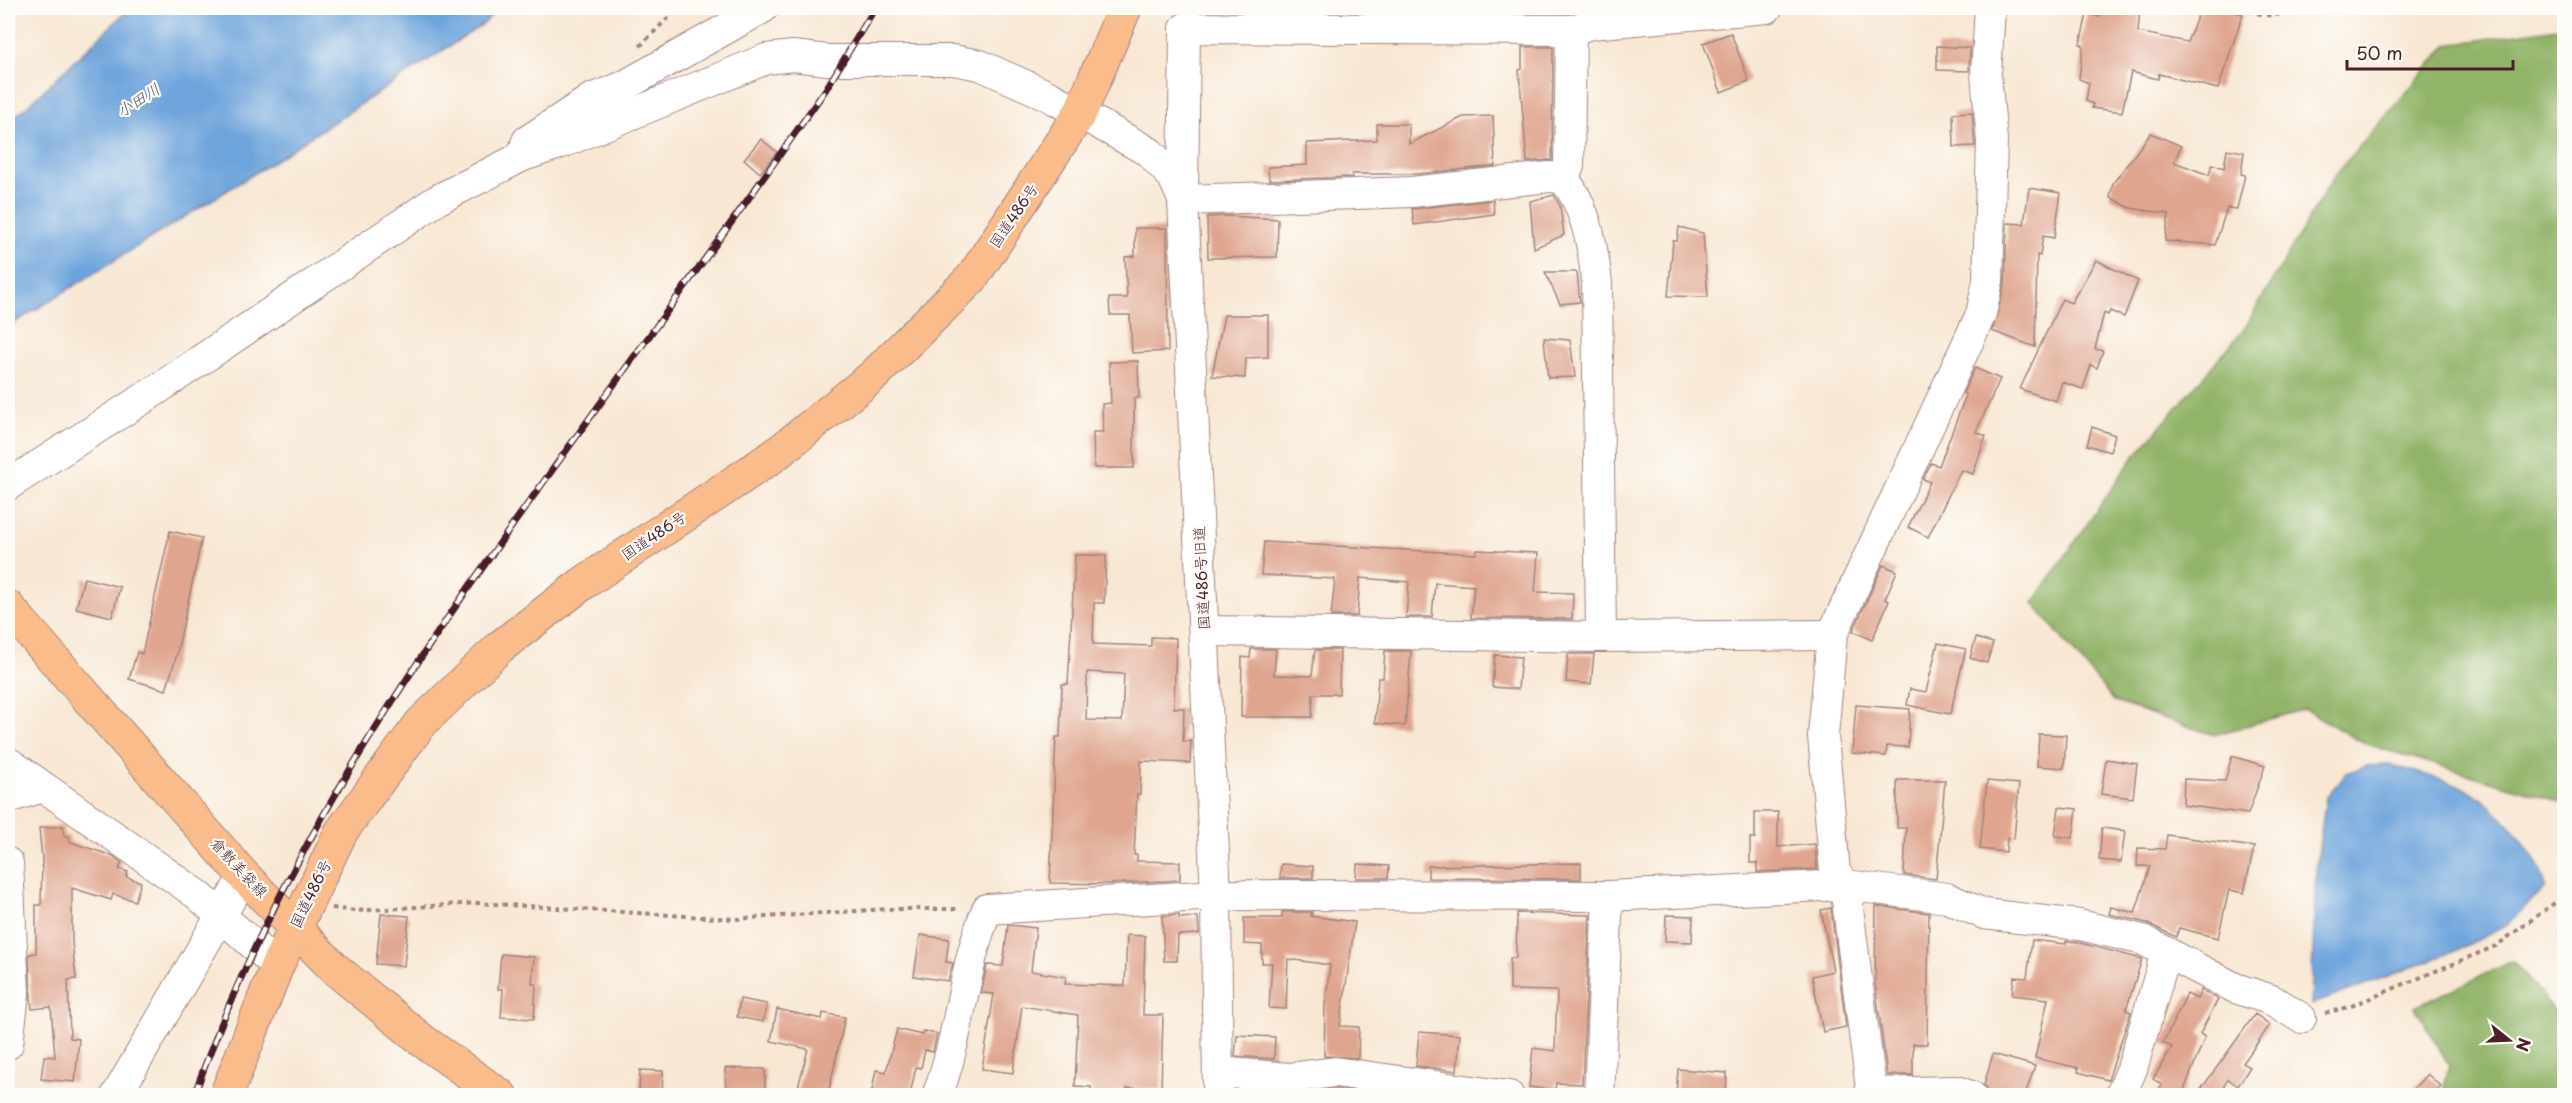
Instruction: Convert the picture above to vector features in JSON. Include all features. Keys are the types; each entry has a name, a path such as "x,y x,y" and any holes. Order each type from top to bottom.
{"main road":[{"name":"国道486号","path":"226,1095 277,966 341,832 421,723 500,647 582,584 775,455 873,376 972,278 1080,113 1125,8"},
{"name":"倉敷美袋線","path":"8,607 244,876 300,916 335,969 405,1027 501,1095"}],"street":[{"path":"523,156 527,141 591,99 622,87 764,8"},
{"path":"1601,637 1597,285 1594,257 1581,207 1573,190 1563,178 1549,177 1412,192 1183,200 1185,18 1571,30 1591,24 1767,8"},
{"path":"1971,1095 1956,1091 1872,1094 1845,885 1835,872 1823,736 1832,635 1981,314 1989,281 1992,140 1986,75 1990,8"},
{"path":"1563,178 1569,166 1571,30"},
{"name":"国道486号旧道","path":"8,485 155,391 437,200 523,156 558,144 725,73 766,59 793,56 827,60 953,60 989,69 1080,113 1149,152 1173,177 1183,200 1216,895 1218,1084"},
{"path":"591,99 594,87 612,74"},
{"path":"1205,631 1601,637 1832,635"},
{"path":"8,762 198,895 277,966"},
{"path":"8,798 43,787"},
{"path":"8,863 11,992 8,1044"},
{"path":"116,1095 219,915 244,876"},
{"path":"937,1095 956,1038 968,963 987,909 1216,895 1608,896 1845,885 1947,898 1984,914 2080,925 2144,940 2235,988 2272,1000 2301,1018"},
{"path":"1600,1095 1608,896"},
{"path":"2120,1095 2132,1069 2166,953"},
{"path":"1218,1084 1335,1072 1509,1095"}],"path":[{"path":"612,74 678,8"},
{"path":"2240,8 2265,16 2279,16 2298,8"},
{"path":"2301,1018 2349,1007 2496,946 2565,896"},
{"path":"300,916 477,903 735,919 886,909 987,909"}],"green space":[{"path":"2564,27 2564,803 2363,743 2305,709 2214,735 2115,702 2033,603 2130,462 2245,328 2334,176 2447,45"},
{"path":"2513,961 2564,1022 2564,1095 2442,1095 2449,1065 2415,1007"}],"water":[{"name":"小田川","path":"130,8 496,8 485,23 263,168 8,327 8,119 21,112"},
{"path":"2389,765 2456,785 2485,801 2528,849 2536,862 2546,888 2504,927 2455,951 2311,1005 2316,870 2326,797 2347,773 2367,766"}],"building":[{"path":"2103,8 2140,8 2138,32 2187,42 2201,8 2220,8 2243,14 2218,89 2159,74 2158,79 2131,72 2122,112 2092,108 2093,104 2086,101 2089,83 2079,79 2083,45 2080,44 2087,14 2100,17"},
{"path":"1731,33 1749,81 1721,92 1703,43"},
{"path":"1937,46 1970,48 1969,71 1937,70"},
{"path":"1522,47 1553,47 1552,160 1527,162 1519,70 1522,69"},
{"path":"1972,112 1975,146 1954,147 1953,113"},
{"path":"1493,116 1495,166 1417,174 1352,174 1352,177 1269,180 1268,167 1307,165 1307,143 1377,140 1377,124 1409,124 1409,144 1463,117"},
{"path":"2151,133 2181,146 2174,162 2209,175 2212,164 2224,168 2227,149 2244,152 2241,174 2245,175 2237,209 2227,208 2215,245 2165,241 2169,214 2130,208 2110,197 2113,183"},
{"path":"761,139 777,152 760,173 744,159"},
{"path":"2029,188 2061,193 2054,238 2043,236 2040,256 2037,255 2035,347 1992,331 2005,284 2007,223 2024,224"},
{"path":"1554,195 1560,206 1564,235 1534,248 1530,201"},
{"path":"1493,200 1494,214 1414,225 1412,209"},
{"path":"1207,217 1278,219 1277,257 1208,258"},
{"path":"1679,227 1703,233 1708,297 1668,296 1673,241 1677,241"},
{"path":"1135,228 1167,228 1168,351 1132,353 1130,315 1110,315 1109,298 1127,298 1125,257 1135,256"},
{"path":"2096,260 2138,281 2124,317 2110,311 2108,315 2104,313 2095,349 2103,351 2097,368 2091,365 2083,389 2062,382 2056,401 2020,389 2062,299 2071,303"},
{"path":"1545,272 1577,272 1580,302 1560,304"},
{"path":"1224,315 1268,315 1268,357 1246,358 1245,378 1212,376"},
{"path":"1544,338 1570,340 1575,377 1548,378"},
{"path":"1138,361 1139,398 1134,398 1134,468 1094,468 1093,432 1103,432 1102,404 1111,403 1109,362"},
{"path":"1975,368 2000,379 1976,432 1986,436 1973,474 1961,470 1928,537 1908,527 1930,482 1923,479 1931,463 1939,466 1966,395 1963,393"},
{"path":"2092,427 2115,435 2110,452 2087,445"},
{"path":"170,531 202,538 176,657 166,690 129,679 137,652 142,654"},
{"path":"1264,542 1476,554 1477,550 1538,553 1535,592 1573,593 1572,619 1471,618 1474,586 1435,583 1432,617 1406,617 1409,582 1360,578 1357,616 1331,616 1335,579 1261,575"},
{"path":"1075,555 1106,555 1104,603 1094,603 1093,644 1151,646 1151,637 1176,638 1174,708 1184,708 1183,741 1191,741 1190,763 1141,761 1134,855 1137,855 1137,861 1180,862 1180,880 1109,884 1050,883 1056,737 1060,737 1062,684 1068,684","holes":["1087,672 1124,674 1122,721 1086,720"]},
{"path":"1883,565 1897,571 1885,599 1889,601 1872,640 1853,631"},
{"path":"84,578 120,587 112,617 76,608"},
{"path":"1976,638 1993,643 1987,663 1970,658"},
{"path":"1938,643 1966,649 1950,714 1907,705 1910,689 1926,692"},
{"path":"1251,649 1276,649 1274,675 1312,676 1315,650 1340,650 1339,694 1313,694 1312,717 1241,717 1242,657 1250,658"},
{"path":"1385,651 1411,651 1405,726 1375,723 1378,678 1383,678"},
{"path":"1568,654 1594,654 1591,684 1566,682"},
{"path":"1495,655 1521,657 1518,689 1492,687"},
{"path":"1856,705 1910,709 1908,747 1887,746 1886,756 1852,753"},
{"path":"2039,734 2066,735 2064,768 2037,766"},
{"path":"2232,756 2265,766 2248,814 2183,805 2184,779 2225,781"},
{"path":"2106,759 2137,764 2133,798 2101,794"},
{"path":"1897,780 1945,780 1936,879 1904,875 1906,828 1897,828"},
{"path":"1987,781 2019,784 2014,839 2007,838 2006,852 1980,849"},
{"path":"2059,807 2077,809 2073,838 2055,836"},
{"path":"1755,812 1778,812 1778,847 1815,844 1817,869 1757,872 1757,863 1750,863 1750,838 1755,838"},
{"path":"63,826 64,836 69,836 70,842 113,856 122,863 119,869 128,872 126,877 141,882 135,901 113,894 111,900 72,888 72,941 76,979 68,980 70,1038 79,1039 75,1082 41,1079 44,1056 55,1057 51,1007 32,1009 31,998 29,954 36,953 36,905 41,905 42,859 39,828"},
{"path":"2102,828 2125,831 2121,862 2099,860"},
{"path":"2167,835 2254,847 2244,893 2229,890 2218,938 2179,928 2176,937 2147,923 2109,914 2111,907 2135,913 2150,866 2137,866 2138,848 2165,849"},
{"path":"1581,863 1581,879 1428,878 1428,866"},
{"path":"1281,864 1313,866 1313,878 1280,878"},
{"path":"1357,864 1389,866 1388,878 1356,878"},
{"path":"1876,906 1929,913 1927,1044 1913,1044 1913,1075 1887,1075 1875,982"},
{"path":"1831,908 1846,1027 1823,1032 1812,976 1833,971 1821,910"},
{"path":"1282,912 1312,912 1311,916 1355,922 1340,1026 1359,1027 1358,1058 1324,1056 1325,1004 1330,965 1288,959 1286,1009 1269,1008 1272,963 1262,963 1262,945 1244,944 1244,918 1282,918"},
{"path":"1517,913 1590,915 1582,1084 1556,1083 1555,1090 1529,1087 1533,1048 1555,1051 1557,991 1510,990 1510,958 1516,958"},
{"path":"381,914 409,916 404,966 376,964"},
{"path":"1179,915 1179,918 1198,917 1199,934 1178,935 1177,961 1164,961 1162,916"},
{"path":"1666,915 1693,916 1692,942 1665,941"},
{"path":"1008,925 1036,928 1031,971 1066,977 1065,984 1125,986 1127,935 1145,936 1143,1015 1163,1015 1161,1089 1127,1088 1127,1095 1091,1095 1091,1087 1075,1086 1078,1015 1022,1006 1013,1073 982,1069 994,994 981,993 987,965 1003,966"},
{"path":"920,935 949,939 946,962 953,963 948,981 914,976"},
{"path":"2032,940 2066,944 2066,941 2077,942 2142,959 2126,1010 2131,1012 2108,1080 2078,1072 2079,1068 2035,1058 2048,999 2012,995 2014,977 2027,978"},
{"path":"501,954 534,957 532,984 536,984 534,1019 501,1017 503,989 498,989"},
{"path":"2201,990 2218,999 2200,1034 2205,1037 2182,1095 2156,1095 2162,1085 2153,1079 2172,1047 2163,1043 2187,994 2197,999"},
{"path":"740,999 767,1004 763,1022 737,1017"},
{"path":"777,1009 822,1019 823,1013 845,1017 828,1095 796,1095 808,1049 771,1041"},
{"path":"2255,1014 2270,1025 2243,1063 2250,1067 2238,1086 2228,1079 2219,1095 2197,1095"},
{"path":"897,1029 922,1035 923,1031 937,1034 933,1052 925,1050 921,1068 916,1067 910,1095 871,1095 876,1070 886,1072"},
{"path":"1419,1032 1460,1035 1457,1071 1416,1066"},
{"path":"1237,1035 1275,1037 1274,1059 1235,1056"},
{"path":"1993,1054 2035,1066 2025,1095 1988,1095 1984,1085"},
{"path":"725,1068 765,1069 765,1095 726,1095"},
{"path":"1678,1069 1727,1073 1726,1095 1676,1095"},
{"path":"640,1070 663,1071 662,1095 639,1095"},
{"path":"2427,1074 2441,1086 2432,1095 2408,1095"},
{"path":"1335,1089 1379,1095 1291,1095"},
{"path":"1262,1093 1291,1095 1262,1095"}],"railway":[{"path":"194,1096 227,1011 264,928 305,848 350,769 448,617 826,89 875,8"}]}
